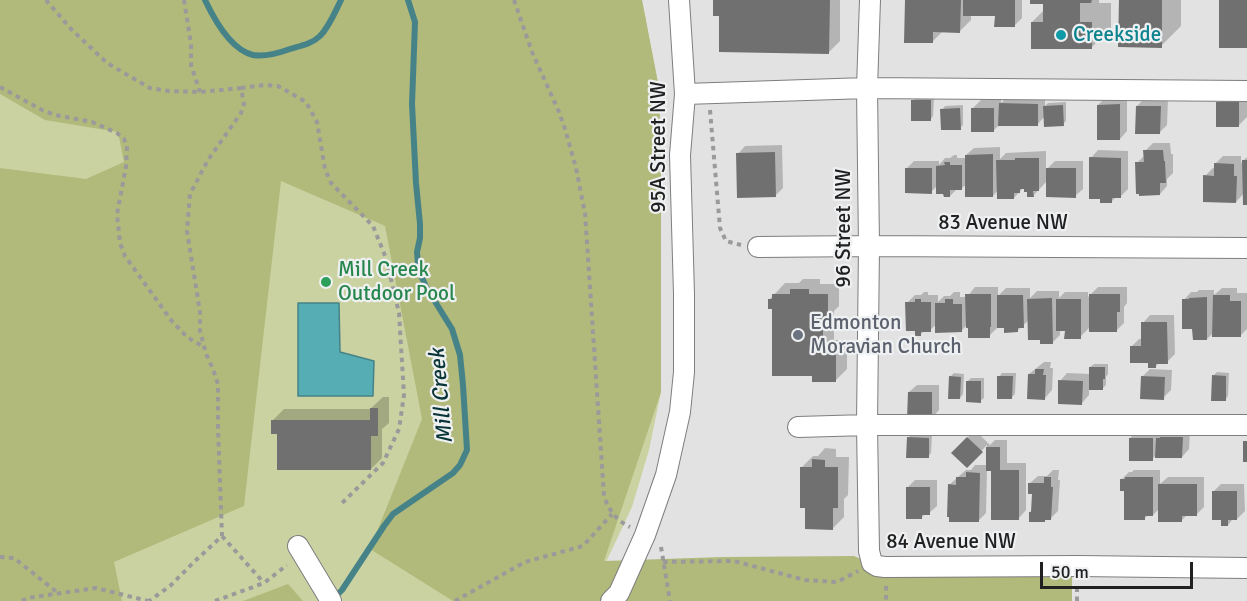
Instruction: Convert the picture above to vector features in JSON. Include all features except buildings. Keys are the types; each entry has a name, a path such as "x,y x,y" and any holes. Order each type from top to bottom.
{"street":[{"name":"95A Street NW","path":"611,601 619,593 645,535 666,475 680,412 684,372 684,294 680,155 685,94 679,0"},
{"name":"96 Street NW","path":"870,0 867,88 869,246 867,425 869,551 872,563"},
{"path":"685,94 867,88 1247,91"},
{"name":"83 Avenue NW","path":"758,247 1247,248"},
{"path":"798,427 1247,425"},
{"path":"300,550 331,601"},
{"name":"84 Avenue NW","path":"872,563 885,567 1247,568"}],"path":[{"path":"46,0 107,63 150,88 200,92 264,85 278,86 306,102 317,123 325,169 331,183 373,226 386,258 399,313 404,394 399,429 383,463 340,505"},
{"path":"184,0 191,44 191,65 200,92"},
{"path":"514,0 532,52 560,112 582,191 604,496 612,514 622,523 657,542 661,547 670,601"},
{"path":"0,87 42,110 55,115 92,122 117,133 124,139 127,146 126,167 117,214 120,243 125,256 171,320 187,336 204,348"},
{"path":"242,88 244,104 241,113 208,160 190,194 188,231 200,312 200,331 218,384 222,536 264,583"},
{"path":"709,100 720,228 726,240 758,247"},
{"path":"454,601 525,562 583,546 612,514"},
{"path":"22,601 27,598 96,588 149,601 171,586 222,536"},
{"path":"215,601 264,583 300,550"},
{"path":"0,557 14,558 58,593"},
{"path":"663,562 735,561 805,580 837,582"}],"green space":[{"path":"0,0 642,0 659,88 661,392 649,450 632,507 599,577 1072,601 0,601"},
{"path":"0,0 642,0 659,88 661,392 604,561 854,556 877,566 1072,563 1072,601 453,601 370,549 422,419 385,226 281,181 244,506 114,562 122,601 0,601 0,168 86,179 124,162 118,132 45,120 0,94"},
{"path":"288,584 303,601 243,601"}],"water":[{"path":"298,303 339,303 340,352 374,361 373,396 298,396"}],"waterway":[{"name":"Mill Creek","path":"205,0 218,24 237,47 253,55 281,52 317,39 329,24 341,0"},
{"name":"Mill Creek","path":"334,598 342,590 393,514 453,473 460,465 467,450 460,355 452,329 426,287 418,264 420,224 412,104 415,22 408,0"}],"place":[{"name":"Creekside","path":"1061,35"},
{"name":"Mill Creek Outdoor Pool","path":"326,282"},
{"name":"Edmonton Moravian Church","path":"798,335"}]}
